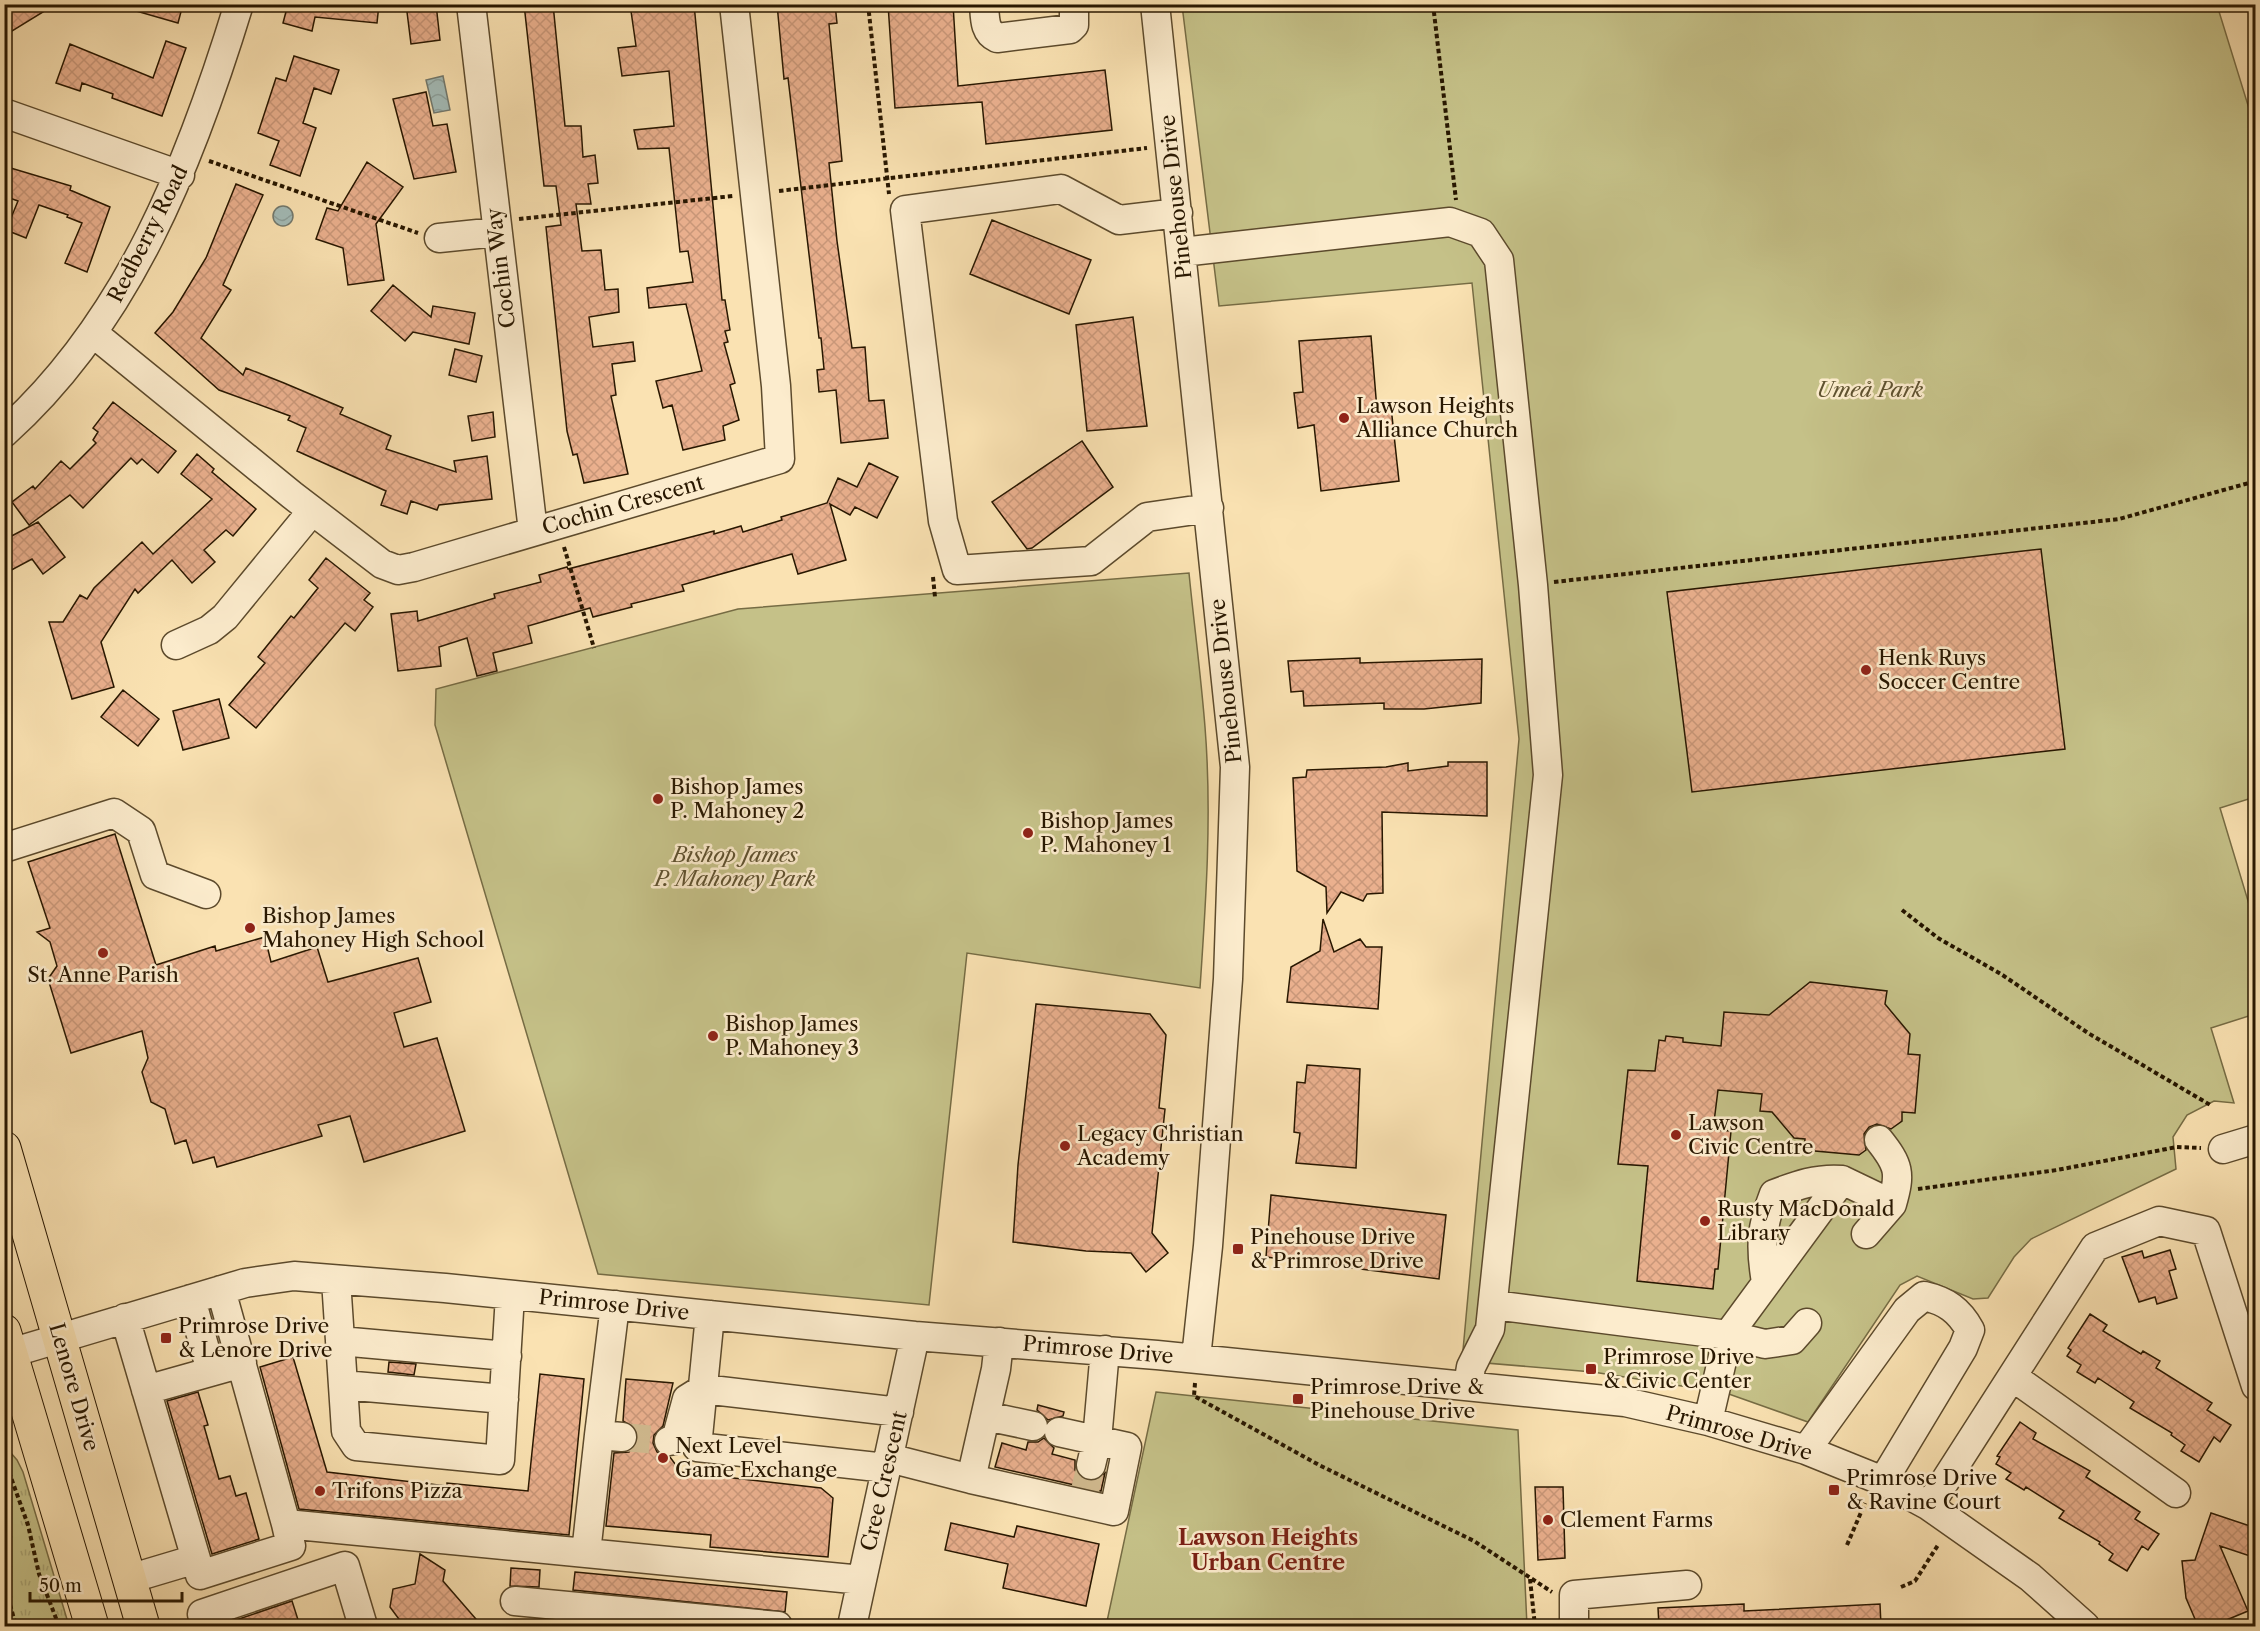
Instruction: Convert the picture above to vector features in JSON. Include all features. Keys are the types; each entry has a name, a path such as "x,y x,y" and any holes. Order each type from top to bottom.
{"main road":[{"name":"Lenore Drive","path":"4,1148 143,1626"},
{"path":"7,1346 92,1626"},
{"path":"4,1416 37,1442"}],"street":[{"name":"Redberry Road","path":"4,434 21,419 93,333 124,287 180,175 239,4"},
{"name":"Cochin Way","path":"471,4 507,226 533,531"},
{"name":"Cochin Crescent","path":"93,333 312,511 382,564 398,570 780,459 776,386 734,4"},
{"path":"984,4 986,29 990,35 997,38 1070,29 1074,25 1074,4"},
{"name":"Pinehouse Drive","path":"1155,4 1235,767 1228,979 1208,1246 1196,1358"},
{"path":"4,113 180,175"},
{"path":"1178,213 1119,220 1061,189 905,210 943,521 957,570 1091,561 1147,517 1209,508"},
{"path":"1182,252 1450,222 1481,233 1499,260 1533,585 1548,775 1526,966 1494,1305 1490,1329 1471,1367 1468,1385"},
{"path":"439,237 507,226"},
{"path":"176,645 209,630 225,616 312,511"},
{"path":"4,848 114,813 141,831 155,875 206,894"},
{"path":"2223,1149 2256,1139"},
{"path":"1866,1234 1895,1194 1895,1160 1879,1140"},
{"path":"1766,1282 1761,1253 1764,1221 1774,1194 1823,1179 1842,1180 1895,1194"},
{"path":"1708,1421 1728,1335 1842,1180"},
{"path":"1929,1506 2095,1247 2159,1221 2206,1231 2256,1386"},
{"name":"Primrose Drive","path":"7,1346 59,1337 245,1283 294,1276 615,1305 915,1336 1196,1358 1625,1402 1708,1421 1806,1450 1883,1480 1929,1506 2030,1577 2085,1626"},
{"path":"336,1280 346,1431 356,1446 500,1460 510,1295"},
{"path":"125,1318 200,1575 291,1546 221,1290"},
{"path":"1806,1450 1907,1310 1924,1296 1942,1300 1961,1314 1970,1330 1963,1348 1883,1480"},
{"path":"191,1299 211,1371"},
{"path":"586,1552 610,1436 615,1305"},
{"path":"1494,1305 1728,1335 1765,1344 1792,1341 1807,1323"},
{"path":"710,1315 697,1447 887,1463 1083,1499 1114,1511 1127,1447 1094,1453 1046,1429 986,1416"},
{"name":"Cree Crescent","path":"852,1626 915,1336"},
{"path":"340,1341 507,1356"},
{"path":"971,1479 996,1369 999,1342"},
{"path":"1094,1453 1105,1350"},
{"path":"146,1390 242,1363"},
{"path":"2013,1377 2176,1493"},
{"path":"343,1385 504,1399"},
{"path":"669,1441 675,1440 677,1436 687,1399 703,1389 899,1412"},
{"path":"286,1524 862,1580"},
{"path":"129,1579 196,1559"},
{"path":"205,1626 202,1614 345,1566 363,1626"},
{"path":"1574,1626 1574,1594 1687,1585"},
{"path":"514,1601 778,1626"}],"path":[{"path":"1433,4 1457,205"},
{"path":"507,226 756,194 1171,146"},
{"path":"212,162 404,230"},
{"path":"1533,585 2119,519 2256,481"},
{"path":"563,543 594,648"},
{"path":"1902,910 1938,939 2001,974 2088,1034 2212,1106"},
{"path":"1895,1194 1966,1184 2177,1147"},
{"path":"1194,1387 1194,1396 1320,1465 1474,1541 1530,1578 1535,1626"},
{"path":"4,1458 28,1524 39,1574 59,1626"},
{"path":"1847,1545 1865,1503"},
{"path":"1901,1587 1915,1581 1938,1545"},
{"path":"4,1583 16,1626"}],"green space":[{"name":"Umeå Park","path":"1182,5 2217,5 2256,131 2255,797 2220,808 2255,924 2255,1014 2211,1028 2234,1103 2214,1101 2187,1115 2173,1137 2176,1169 2031,1239 2014,1257 1988,1298 1973,1299 1917,1276 1900,1285 1808,1422 1726,1393 1593,1372 1462,1361 1519,739 1472,283 1219,306"},
{"name":"Bishop James P. Mahoney Park","path":"1189,573 1203,708 1208,792 1206,890 1200,988 967,953 929,1305 598,1274 435,725 436,689 738,609"},
{"path":"1156,1392 1518,1430 1527,1626 1106,1626"},
{"path":"4,1445 17,1460 23,1472 69,1626 5,1626"}],"water":[{"path":"443,76 450,110 434,113 426,80"},
{"path":"279,206 287,206 293,212 293,220 287,226 279,226 273,220 273,212"}],"building":[{"path":"4,4 56,4 4,36"},
{"path":"129,4 183,4 178,23 129,9"},
{"path":"288,4 379,4 377,23 315,17 312,31 283,23"},
{"path":"406,4 436,4 440,40 411,44"},
{"path":"524,4 553,4 565,126 581,126 583,157 595,155 598,183 588,184 591,204 576,204 582,251 601,250 605,290 618,289 619,312 589,317 593,347 633,342 635,361 612,364 616,395 611,396 628,474 584,483 577,454 573,455 567,431 546,227 561,225 556,186 544,186"},
{"path":"630,4 694,4 722,300 725,300 730,330 725,331 728,342 724,343 735,383 730,385 739,420 723,426 725,440 683,450 672,405 663,408 656,381 702,371 686,304 649,308 647,288 693,282 688,251 680,252 669,148 638,149 634,130 674,126 669,71 622,76 618,48 636,46"},
{"path":"777,4 835,4 837,23 829,24 842,161 829,163 837,241 852,348 865,347 869,401 884,400 888,438 841,443 836,390 819,392 817,370 824,369 821,338 819,338 788,78 784,79"},
{"path":"888,4 953,4 958,86 1105,70 1112,130 986,144 982,102 895,108"},
{"path":"166,41 186,48 162,116 112,98 113,94 82,83 80,91 56,83 70,44 153,78"},
{"path":"294,56 339,70 331,94 314,88 303,123 316,128 300,176 270,165 279,141 258,133 276,78 286,81"},
{"path":"426,92 433,126 447,124 456,172 414,179 393,99"},
{"path":"367,162 403,187 376,224 384,280 348,285 343,248 316,239 327,208 338,211"},
{"path":"4,166 71,186 70,190 110,207 87,272 65,263 82,223 67,217 68,215 39,205 26,238 6,230 18,201 4,196"},
{"path":"236,184 263,195 223,285 231,290 201,338 243,375 246,368 284,383 343,408 340,414 391,436 386,449 456,472 454,461 487,456 492,499 439,505 437,510 411,501 407,514 381,505 386,491 297,451 306,428 288,420 290,416 219,390 155,333 173,312 206,258"},
{"path":"992,220 1091,260 1069,314 970,274"},
{"path":"393,285 431,317 433,306 475,313 469,344 413,332 405,341 371,311"},
{"path":"1133,317 1147,426 1087,431 1076,325"},
{"name":"Lawson Heights Alliance Church","path":"1371,336 1377,410 1391,407 1399,481 1321,491 1314,425 1298,428 1294,393 1303,392 1299,341"},
{"path":"455,349 482,356 476,382 449,375"},
{"path":"113,402 176,451 158,473 142,459 137,464 131,458 83,508 70,495 29,525 12,502 33,486 35,489 61,461 70,469 96,443 93,440 98,432 93,428"},
{"path":"493,412 495,437 472,441 468,416"},
{"path":"1082,441 1113,487 1032,548 1027,549 992,502"},
{"path":"197,454 214,469 212,472 256,509 233,536 226,530 204,550 215,562 192,583 172,560 138,593 135,589 101,642 114,687 72,699 49,622 63,622 80,595 87,599 94,588 142,542 153,554 212,499 181,474"},
{"path":"869,463 898,477 877,518 855,507 850,515 830,504 846,560 798,574 792,554 682,585 684,591 631,604 632,607 593,617 590,608 528,626 532,643 493,653 497,671 477,676 467,638 439,647 441,666 398,671 391,614 417,611 418,621 495,598 494,594 541,582 539,575 567,567 568,569 714,531 714,534 741,526 743,532 782,520 781,517 827,503 838,478 857,487"},
{"path":"38,522 65,557 43,574 32,559 4,574 4,540"},
{"name":"Henk Ruys Soccer Centre","path":"2041,549 2065,749 1692,792 1667,592"},
{"path":"326,558 370,593 364,600 373,607 355,631 345,623 256,728 229,705 265,663 258,657 291,616 294,618 318,588 309,580"},
{"path":"1360,658 1360,663 1482,659 1481,703 1424,709 1384,709 1384,703 1304,706 1303,691 1291,692 1288,661"},
{"path":"123,690 159,719 138,746 101,717"},
{"path":"219,699 229,738 183,750 173,711"},
{"path":"1448,762 1487,762 1487,816 1382,812 1383,893 1367,894 1363,901 1341,892 1327,913 1326,887 1297,871 1293,778 1306,777 1307,770 1386,767 1408,763 1408,771 1448,766"},
{"path":"115,834 156,965 215,946 216,951 265,937 271,962 317,947 328,982 418,958 431,1002 394,1013 404,1047 437,1038 465,1131 364,1162 350,1116 318,1125 322,1136 217,1167 214,1157 193,1163 186,1140 175,1144 165,1109 151,1102 142,1072 148,1058 142,1031 71,1053 48,979 57,966 50,942 37,932 50,928 28,862"},
{"path":"1323,919 1334,952 1360,939 1366,947 1382,947 1378,1009 1287,1002 1291,967 1320,951"},
{"name":"Lawson Civic Centre","path":"1810,982 1887,991 1885,1004 1910,1034 1908,1054 1920,1055 1915,1113 1902,1112 1902,1121 1891,1129 1877,1124 1869,1127 1864,1134 1866,1150 1859,1155 1804,1150 1805,1139 1794,1138 1772,1112 1760,1111 1762,1094 1718,1090 1713,1130 1731,1131 1718,1269 1715,1269 1713,1289 1637,1281 1648,1166 1618,1164 1628,1070 1655,1071 1659,1040 1665,1041 1666,1036 1683,1038 1683,1042 1721,1046 1724,1012 1769,1015"},
{"path":"1036,1004 1150,1014 1166,1035 1159,1108 1165,1109 1152,1233 1168,1253 1146,1272 1131,1253 1086,1251 1013,1242 1018,1165"},
{"path":"1307,1065 1360,1069 1356,1168 1296,1163 1300,1133 1294,1132 1297,1082 1305,1083"},
{"path":"1271,1195 1446,1215 1439,1279 1266,1257"},
{"path":"2170,1250 2176,1269 2169,1271 2177,1298 2157,1304 2155,1297 2139,1302 2122,1257 2142,1251 2144,1258"},
{"path":"2090,1314 2107,1325 2103,1331 2141,1354 2143,1351 2160,1361 2156,1368 2212,1403 2207,1410 2231,1425 2220,1442 2214,1437 2199,1462 2181,1451 2185,1445 2171,1435 2172,1433 2130,1408 2134,1402 2098,1378 2095,1383 2077,1372 2081,1365 2067,1356 2071,1350 2068,1348"},
{"path":"293,1357 327,1472 447,1486 447,1483 528,1491 540,1374 584,1379 569,1535 299,1509 260,1367"},
{"path":"389,1362 416,1364 414,1375 388,1372"},
{"path":"626,1379 673,1383 663,1426 654,1435 653,1443 657,1452 670,1457 681,1472 821,1488 833,1498 828,1557 710,1547 711,1535 606,1526 614,1453 629,1452 638,1439 637,1430 623,1421"},
{"path":"198,1392 208,1425 204,1426 219,1479 230,1476 236,1496 246,1493 259,1539 212,1554 167,1401"},
{"path":"1038,1405 1064,1412 1063,1416 1048,1420 1037,1410"},
{"path":"2020,1422 2036,1433 2033,1439 2090,1471 2086,1477 2140,1512 2135,1519 2159,1534 2148,1550 2142,1546 2127,1571 2109,1560 2113,1554 2099,1544 2100,1542 2059,1518 2064,1511 2026,1487 2024,1490 2006,1479 2011,1473 1996,1464 2000,1457 1997,1456"},
{"path":"1044,1438 1054,1448 1052,1454 1075,1460 1075,1470 1080,1477 1095,1481 1105,1473 1101,1491 995,1467 1002,1443 1026,1450 1028,1442 1038,1442"},
{"path":"1535,1487 1563,1487 1565,1558 1538,1560"},
{"path":"2211,1513 2256,1528 2256,1558 2220,1546 2248,1611 2212,1626 2198,1626 2186,1598 2182,1561 2195,1560"},
{"path":"951,1523 1014,1537 1017,1526 1099,1544 1086,1606 1003,1588 1008,1564 945,1550"},
{"path":"420,1554 445,1570 443,1581 482,1626 404,1626 390,1607 393,1589 415,1584"},
{"path":"511,1568 540,1570 539,1587 510,1586"},
{"path":"575,1572 787,1592 785,1612 573,1590"},
{"path":"292,1601 300,1626 235,1626 233,1621"},
{"path":"1744,1604 1744,1611 1880,1604 1881,1626 1659,1626 1658,1608"}],"tunnel":[{"path":"622,1437 669,1441"},
{"path":"1084,1495 1091,1465"}],"place":[{"name":"Lawson Heights Alliance Church","path":"1344,418"},
{"name":"Henk Ruys Soccer Centre","path":"1866,670"},
{"name":"Bishop James P. Mahoney 2","path":"658,799"},
{"name":"Bishop James P. Mahoney 1","path":"1028,833"},
{"name":"Bishop James Mahoney High School","path":"250,928"},
{"name":"St. Anne Parish","path":"103,953"},
{"name":"Bishop James P. Mahoney 3","path":"713,1036"},
{"name":"Lawson Civic Centre","path":"1676,1135"},
{"name":"Legacy Christian Academy","path":"1065,1146"},
{"name":"Rusty MacDonald Library","path":"1705,1221"},
{"name":"Pinehouse Drive & Primrose Drive","path":"1238,1249"},
{"name":"Primrose Drive & Lenore Drive","path":"166,1338"},
{"name":"Primrose Drive & Civic Center","path":"1591,1369"},
{"name":"Primrose Drive & Pinehouse Drive","path":"1298,1399"},
{"name":"Next Level Game Exchange","path":"663,1458"},
{"name":"Primrose Drive & Ravine Court","path":"1834,1490"},
{"name":"Trifons Pizza","path":"320,1491"},
{"name":"Clement Farms","path":"1548,1520"}],"district":[{"name":"Lawson Heights Urban Centre","path":"1268,1550"}]}
